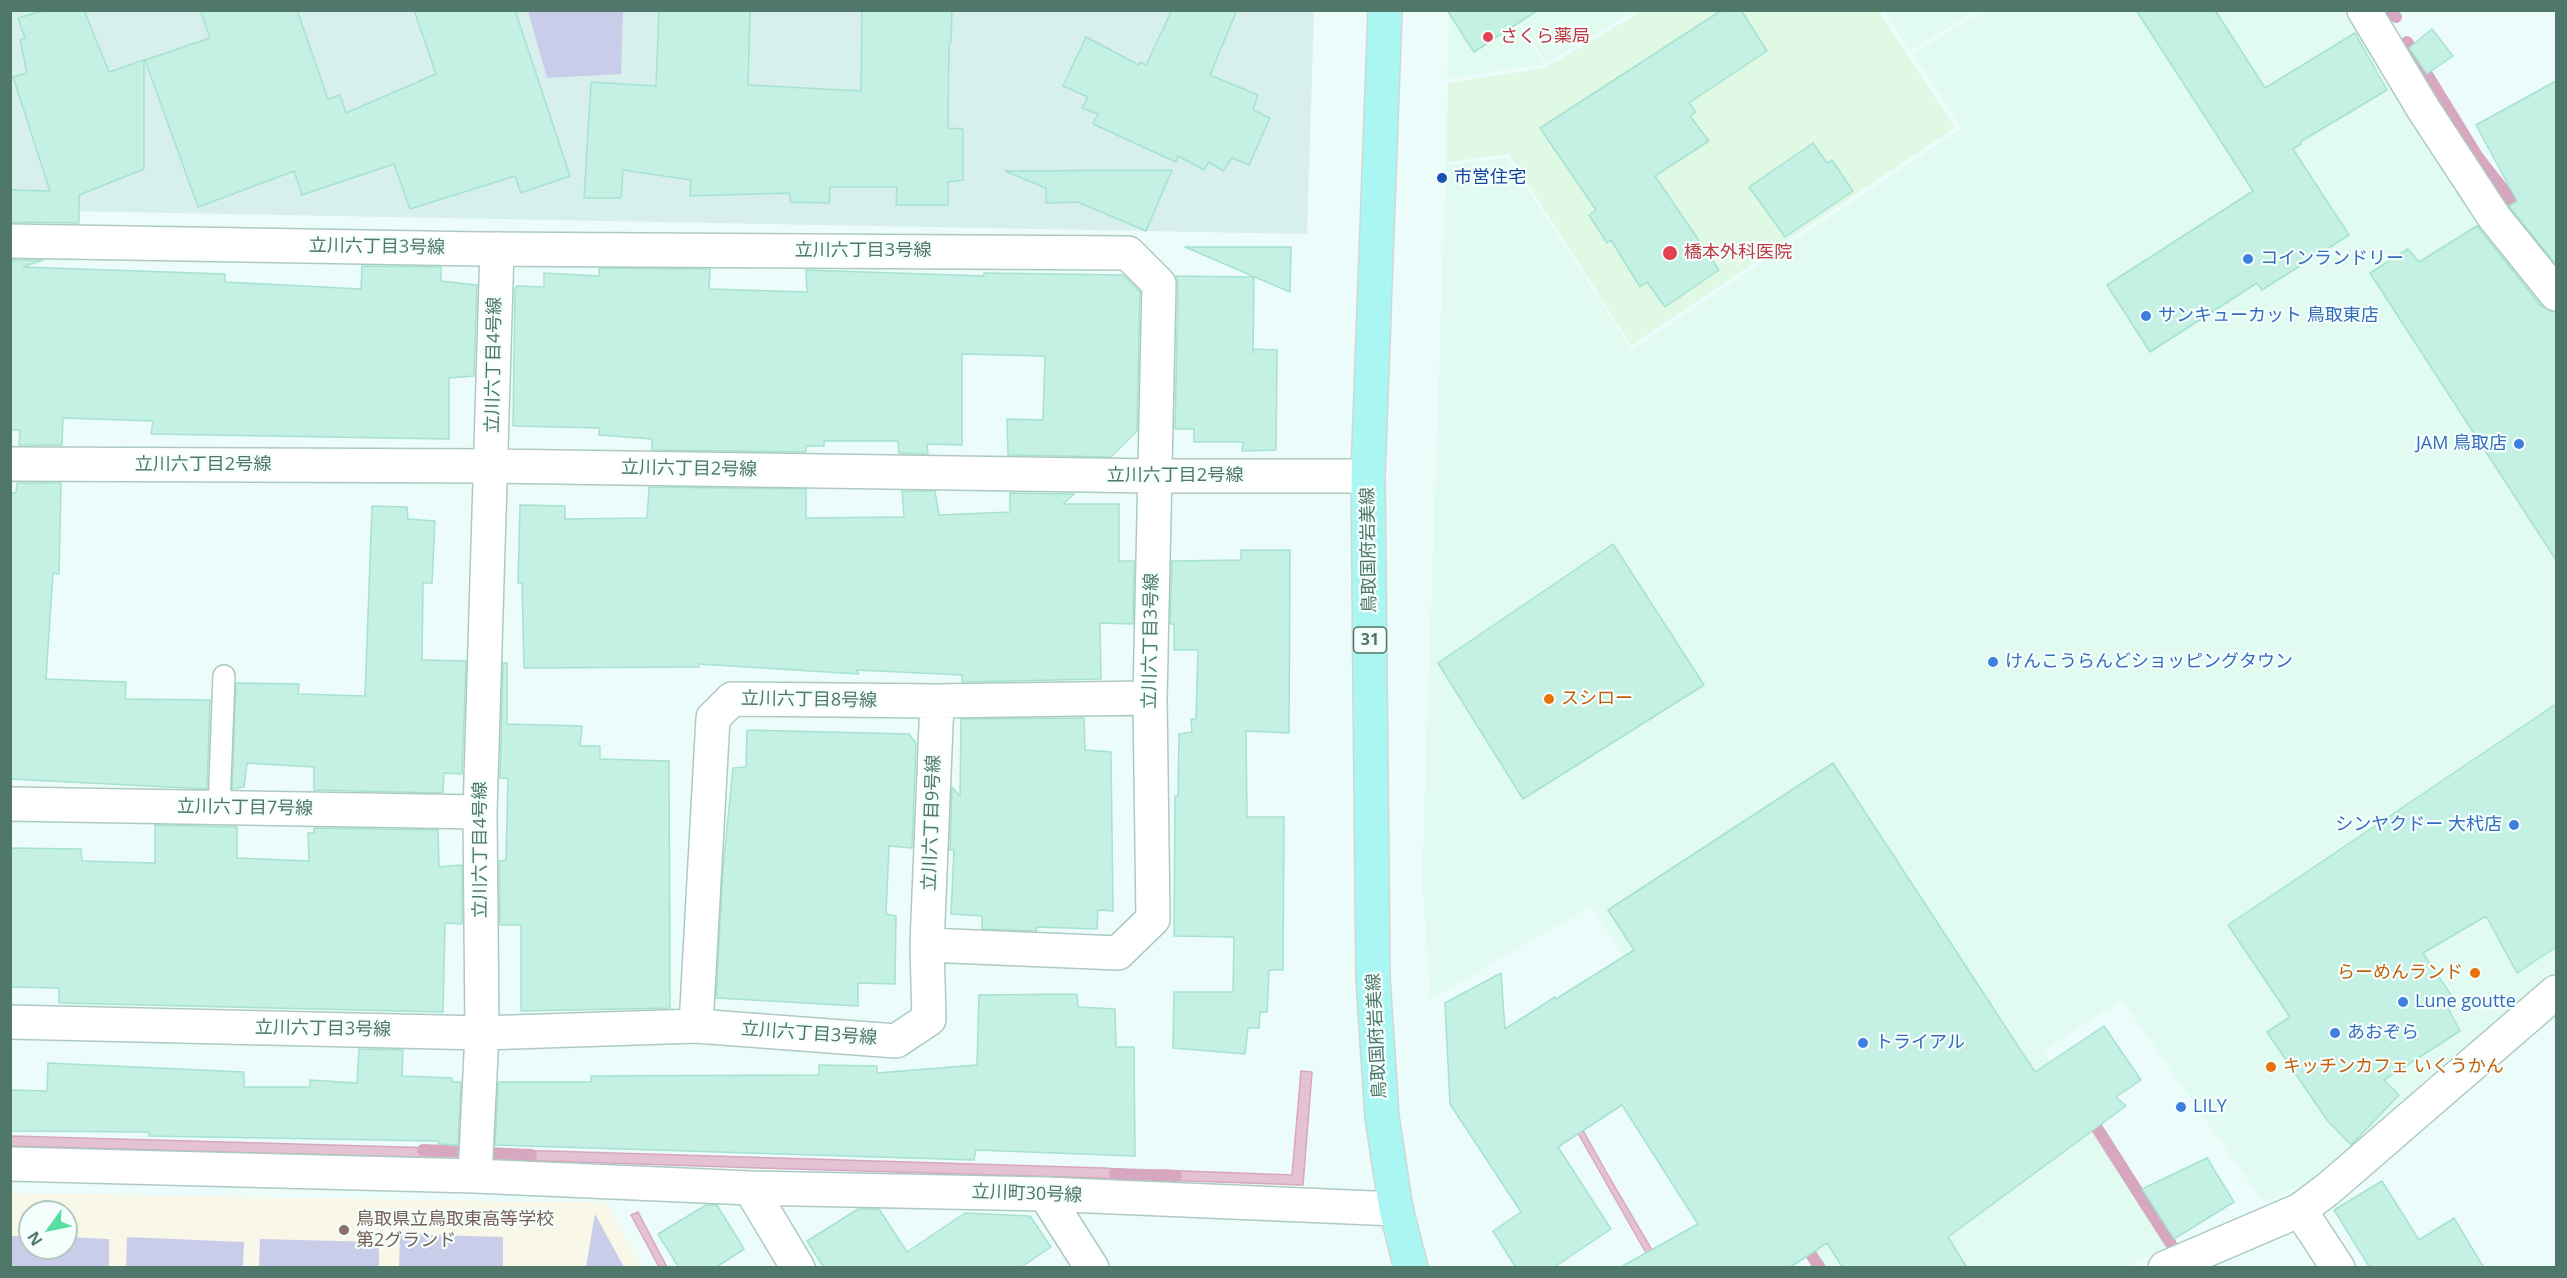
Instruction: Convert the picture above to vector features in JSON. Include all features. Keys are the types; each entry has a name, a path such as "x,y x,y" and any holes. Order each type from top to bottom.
{"main road":[{"name":"鳥取国府岩美線","path":"1385,10 1368,476 1373,978 1382,1118 1396,1209 1411,1268"}],"street":[{"path":"2364,10 2424,110 2494,217 2556,294"},
{"name":"立川六丁目3号線","path":"10,241 497,249 1128,253 1159,284 1150,698 1154,919 1118,953 927,945 929,1019 896,1041 696,1026 482,1033 10,1023"},
{"name":"立川六丁目4号線","path":"475,1176 482,1033 480,812 497,249"},
{"name":"立川六丁目2号線","path":"10,464 492,466 1154,476 1368,476"},
{"name":"立川六丁目8号線","path":"696,1026 713,718 732,699 937,701 1150,698"},
{"name":"立川六丁目9号線","path":"927,945 937,701"},
{"name":"立川六丁目7号線","path":"10,804 480,812"},
{"path":"2165,1268 2300,1210 2328,1190 2553,1004"},
{"path":"10,1164 475,1176 750,1188 798,1268"},
{"name":"立川町30号線","path":"750,1188 1045,1194 1396,1209"},
{"path":"1045,1194 1092,1268"},
{"path":"2300,1210 2338,1268"}],"lane":[{"path":"219,808 224,676"}],"shaded area":[{"path":"11,11 1314,11 1307,234 11,210"},
{"path":"528,11 623,11 621,74 547,78"},
{"name":"さくら薬局","path":"1449,11 1509,11 1545,64 1447,79"},
{"path":"1513,11 1634,11 1547,63"},
{"name":"橋本外科医院","path":"1642,11 1879,11 1955,128 1631,345 1509,154 1446,162 1448,83 1545,68"},
{"path":"1884,11 1974,11 1910,51"},
{"name":"けんこうらんどショッピングタウン","path":"1982,11 2347,11 2439,159 2531,287 2556,317 2556,971 2422,1084 2340,1161 2300,1186 2264,1203 2122,1000 2044,1051 2167,1248 2123,1268 1823,1267 1591,906 1431,999 1422,881 1446,165 1507,158 1632,350 1962,128 1913,54"},
{"path":"1543,1059 1662,1267 1654,1267 1555,1093"},
{"path":"1301,1071 1312,1072 1303,1185 1161,1180 1159,1170 1292,1175"},
{"path":"11,1136 438,1148 439,1158 11,1146"},
{"path":"516,1150 1130,1170 1129,1179 760,1168 517,1160"},
{"name":"鳥取県立鳥取東高等学校 第2グランド","path":"11,1193 608,1203 642,1267 11,1268"},
{"path":"638,1212 667,1267 659,1267 631,1215"},
{"path":"595,1214 624,1267 586,1267"},
{"path":"400,1234 503,1237 503,1267 399,1267"},
{"path":"10,1236 18,1236 18,1260 78,1260 78,1238 109,1239 109,1267 11,1267"},
{"path":"127,1237 244,1242 243,1267 126,1267"},
{"path":"260,1239 379,1242 379,1267 259,1267"}],"building":[{"path":"46,10 84,10 109,72 144,60 144,169 79,195 79,223 10,222 10,190 50,191 13,77 27,73 20,40 25,38 18,18"},
{"path":"200,10 297,10 328,99 340,95 346,113 436,74 414,10 515,10 570,176 521,193 515,176 410,209 394,164 302,195 294,171 198,207 145,60 210,38"},
{"path":"659,10 750,10 748,85 861,91 862,10 952,10 951,43 949,43 948,128 963,129 963,180 948,182 948,205 896,205 897,187 830,187 829,203 790,202 790,193 690,196 691,180 623,170 621,198 584,198 591,82 656,86"},
{"path":"1172,10 1237,10 1210,75 1258,95 1253,110 1270,118 1249,165 1232,158 1223,171 1209,162 1204,170 1178,156 1176,162 1093,124 1098,114 1082,108 1088,97 1063,86 1086,37 1139,65 1140,62 1146,65"},
{"path":"1447,10 1538,10 1474,52"},
{"path":"1722,10 1741,10 1767,51 1689,103 1696,112 1690,116 1709,141 1655,176 1719,270 1665,307 1647,282 1640,287 1611,240 1607,243 1589,215 1596,210 1540,128"},
{"path":"2136,10 2215,10 2265,88 2355,33 2387,90 2300,142 2301,144 2293,149 2349,235 2262,290 2257,283 2150,352 2107,285 2253,191"},
{"path":"2432,29 2453,56 2427,74 2409,48"},
{"path":"2556,81 2556,265 2509,206 2517,201 2476,125"},
{"path":"1813,143 1827,163 1832,160 1853,191 1785,237 1749,187"},
{"path":"1172,170 1146,231 1078,202 1046,203 1046,188 1005,171"},
{"name":"JAM 鳥取店","path":"2477,226 2541,306 2556,312 2556,560 2370,273 2408,249 2419,262"},
{"path":"1185,247 1291,247 1290,292"},
{"path":"10,260 43,260 23,267 225,274 225,282 361,289 362,266 441,267 441,281 477,285 474,376 449,378 449,439 151,434 153,421 63,418 62,445 19,445 20,430 10,430"},
{"path":"599,268 710,269 709,289 807,292 806,270 984,276 984,273 1123,275 1140,292 1137,431 1111,457 1008,455 1007,419 1043,420 1045,356 962,354 962,445 927,444 928,454 899,453 898,441 824,441 824,446 806,446 806,452 652,450 652,439 599,435 599,428 513,426 515,289 517,286 544,287 544,273 599,276"},
{"path":"1176,276 1254,277 1253,349 1277,350 1276,450 1242,451 1243,442 1194,442 1194,429 1175,429 1178,284"},
{"path":"17,483 61,483 59,574 53,573 46,679 126,682 125,699 210,700 207,789 10,779 10,493 16,493"},
{"path":"649,487 806,489 806,518 904,517 902,491 935,491 939,515 1010,512 1010,493 1074,494 1063,504 1119,504 1119,561 1134,561 1133,624 1100,623 1101,679 962,682 962,675 856,670 859,674 699,664 699,667 524,668 522,583 518,583 520,505 565,506 565,519 647,518"},
{"path":"372,506 407,507 408,519 435,521 432,583 423,583 422,660 466,661 462,774 444,773 443,792 438,793 314,790 314,767 247,763 244,787 232,789 236,683 299,684 298,694 365,696"},
{"path":"1613,544 1704,685 1523,799 1438,663"},
{"path":"1241,550 1290,550 1289,733 1246,731 1247,817 1284,817 1283,970 1269,970 1267,1012 1260,1012 1259,1028 1248,1028 1245,1054 1173,1048 1174,992 1233,992 1234,937 1174,936 1175,796 1178,796 1179,734 1192,732 1191,719 1196,719 1198,650 1174,650 1174,624 1170,624 1172,561 1241,560"},
{"path":"503,663 507,663 507,724 582,726 580,746 600,746 600,759 669,761 670,1008 521,1011 521,925 500,925 499,861 506,860 508,778 500,778"},
{"path":"2556,704 2556,947 2517,973 2486,916 2423,953 2457,1004 2448,1008 2460,1031 2384,1080 2399,1095 2351,1145 2327,1120 2267,1032 2290,1017 2228,925"},
{"path":"1084,718 1085,750 1111,752 1113,911 1098,910 1097,929 1037,927 1036,931 982,929 982,916 951,914 954,850 950,850 952,787 960,796 961,719"},
{"path":"747,730 909,734 916,743 912,848 889,846 886,914 896,916 895,984 858,983 858,1006 716,998 723,868 733,768 746,767"},
{"path":"1833,763 2035,1072 2104,1026 2141,1080 2116,1097 2126,1106 1948,1237 1967,1268 1843,1268 1827,1243 1789,1268 1619,1268 1698,1224 1622,1105 1558,1147 1611,1229 1553,1268 1516,1268 1493,1231 1521,1212 1450,1104 1445,1003 1501,973 1505,1029 1555,997 1556,999 1634,950 1608,910"},
{"path":"155,825 237,827 237,858 309,861 308,833 314,833 314,828 438,830 439,867 462,865 462,924 445,923 443,1012 59,1003 59,988 10,987 10,848 81,849 82,861 155,863"},
{"path":"1077,994 1078,1007 1115,1009 1116,1047 1134,1047 1135,1156 976,1150 974,1160 495,1145 498,1082 591,1082 591,1076 819,1075 819,1065 877,1066 877,1073 977,1065 979,995"},
{"path":"359,1049 403,1050 402,1076 452,1078 452,1082 461,1082 458,1145 439,1144 438,1141 149,1136 149,1132 10,1131 10,1090 47,1091 48,1063 244,1072 244,1087 310,1087 310,1080 357,1083"},
{"path":"2207,1158 2234,1202 2174,1239 2142,1189"},
{"path":"2382,1181 2419,1240 2454,1218 2484,1268 2370,1268 2334,1210"},
{"path":"706,1205 717,1205 744,1249 715,1268 679,1268 658,1234"},
{"path":"858,1209 879,1209 907,1252 965,1213 1030,1216 1051,1247 1020,1268 824,1268 807,1241"}],"waterway":[{"path":"2391,10 2396,17"},
{"path":"2407,42 2477,156 2520,211"},
{"path":"2088,1114 2171,1244"},
{"path":"423,1150 531,1155"},
{"path":"1115,1174 1176,1176"},
{"path":"1802,1241 1820,1268"}],"place":[{"name":"さくら薬局","path":"1488,37"},
{"name":"市営住宅","path":"1442,178"},
{"name":"橋本外科医院","path":"1670,253"},
{"name":"コインランドリー","path":"2248,259"},
{"name":"サンキューカット 鳥取東店","path":"2146,316"},
{"name":"JAM 鳥取店","path":"2519,444"},
{"name":"けんこうらんどショッピングタウン","path":"1993,662"},
{"name":"スシロー","path":"1549,699"},
{"name":"シンヤクドー 大杙店","path":"2514,825"},
{"name":"らーめんランド","path":"2475,973"},
{"name":"Lune goutte","path":"2403,1002"},
{"name":"あおぞら","path":"2335,1033"},
{"name":"トライアル","path":"1863,1043"},
{"name":"キッチンカフェ いくうかん","path":"2271,1067"},
{"name":"LILY","path":"2181,1107"},
{"name":"鳥取県立鳥取東高等学校 第2グランド","path":"344,1230"}]}
